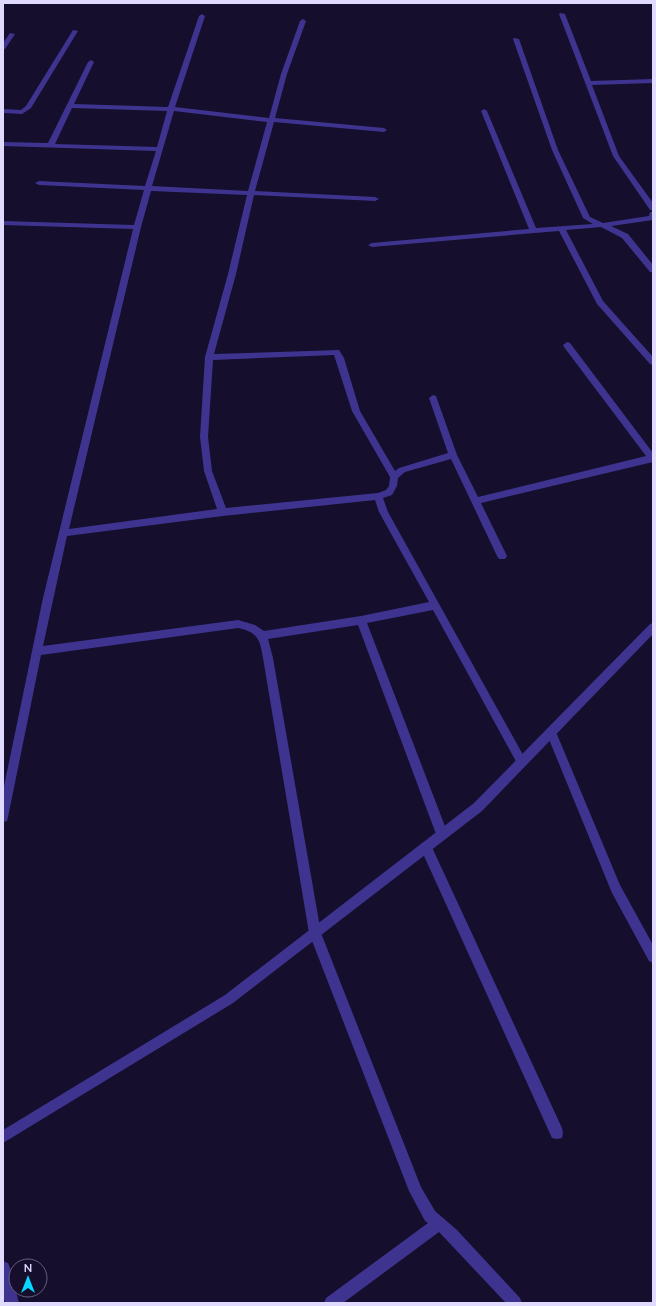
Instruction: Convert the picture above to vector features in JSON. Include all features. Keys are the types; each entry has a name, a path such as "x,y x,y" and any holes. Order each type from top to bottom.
{"street":[{"path":"562,14 616,156 653,208"},
{"path":"3,817 37,651 137,227 171,109 202,16"},
{"path":"223,512 208,471 204,437 209,357 232,274 251,193 284,74 303,21"},
{"path":"3,111 22,112 28,107 75,31"},
{"path":"3,48 12,34"},
{"path":"516,39 555,150 587,218 625,236 653,270"},
{"path":"51,145 91,62"},
{"path":"589,83 653,81"},
{"path":"70,106 171,109 384,130"},
{"path":"484,111 533,231"},
{"path":"3,144 160,148"},
{"path":"38,183 148,187 375,199"},
{"path":"372,245 603,225 652,218 653,214"},
{"path":"3,223 137,227"},
{"path":"562,229 600,302 653,362"},
{"path":"474,501 653,459 567,345"},
{"path":"64,533 223,512 378,496 389,493 393,486 394,477 356,411 340,358 336,352 209,357"},
{"path":"433,398 453,454 474,501 502,556"},
{"path":"394,477 402,470 453,454"},
{"path":"378,496 384,512 522,762"},
{"path":"261,636 361,620 436,605"},
{"path":"361,620 442,834"},
{"path":"37,651 238,624 252,626 261,636 265,642 268,658 315,933 416,1191 430,1216 452,1235 515,1303"},
{"path":"3,1137 229,999 478,807 653,627"},
{"path":"551,732 616,889 653,957"},
{"path":"426,847 557,1133"},
{"path":"331,1303 439,1224"},
{"path":"3,1268 12,1303"}]}
